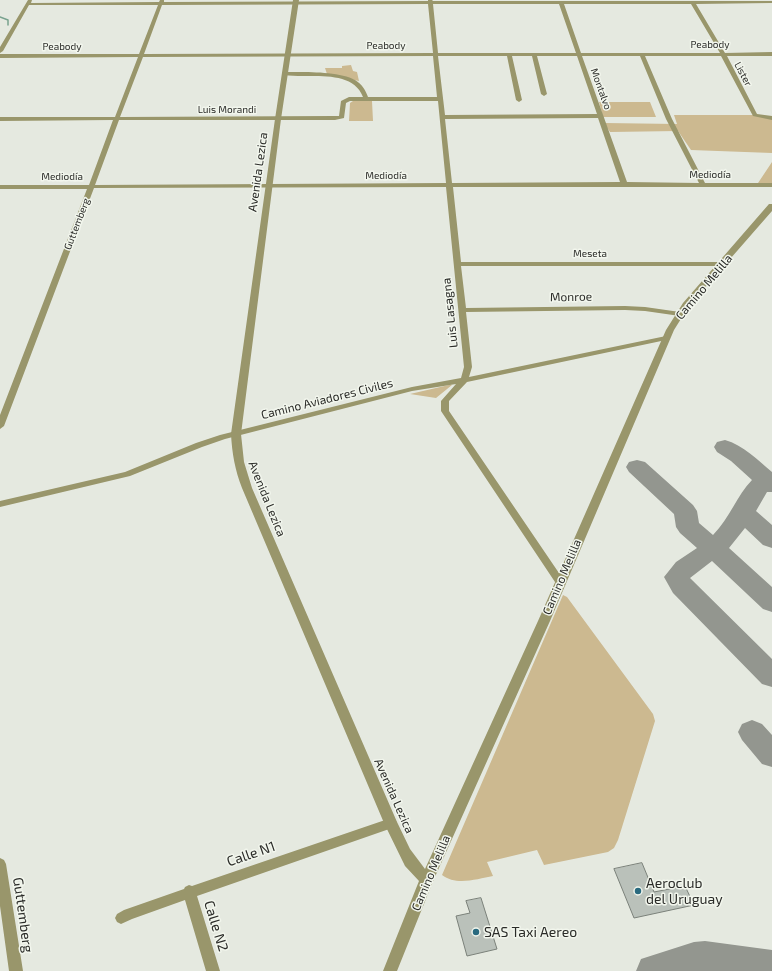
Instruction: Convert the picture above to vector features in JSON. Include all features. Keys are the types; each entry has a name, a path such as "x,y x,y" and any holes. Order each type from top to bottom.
{"street":[{"name":"Montalvo","path":"560,1 624,184"},
{"name":"Lister","path":"691,1 723,54 755,115 772,118"},
{"path":"0,51 29,2 772,2"},
{"name":"Guttemberg","path":"0,426 113,128 118,120 161,2"},
{"name":"Avenida Lezica","path":"296,2 278,119 236,434 236,450 238,462 247,488 391,823 411,860 422,876 427,879"},
{"name":"Luis Lasagna","path":"430,2 468,367 464,380"},
{"path":"642,54 669,119 703,185"},
{"name":"Peabody","path":"0,56 772,54"},
{"path":"509,55 519,100"},
{"path":"534,55 544,94"},
{"path":"286,74 323,74 354,81 365,94 366,98"},
{"name":"Luis Morandi","path":"0,119 118,120 339,118 342,117 344,101 349,99 440,99"},
{"path":"442,116 600,116"},
{"name":"Mediodía","path":"0,187 269,187 624,184 772,185"},
{"name":"Camino Melilla","path":"390,971 427,879 560,582 666,338 680,314 772,206"},
{"name":"Meseta","path":"457,264 723,264"},
{"name":"Monroe","path":"462,310 632,308 680,314"},
{"name":"Camino Aviadores Civiles","path":"0,504 127,474 199,445 236,434 412,389 480,378 666,338"},
{"path":"464,380 446,401 445,411 560,582"},
{"name":"Calle N1","path":"121,918 189,891 391,823"},
{"name":"Guttemberg","path":"0,864 16,971"},
{"name":"Calle N2","path":"189,891 213,971"}],"shaded area":[{"path":"351,65 353,71 357,72 359,81 327,74 325,68 342,68 342,66"},
{"path":"353,101 372,101 373,121 349,121 350,103"},
{"path":"599,102 650,102 656,117 603,117"},
{"path":"674,115 754,115 772,118 772,153 691,150 678,131 610,132 604,123 677,124"},
{"path":"772,162 772,184 758,183"},
{"path":"452,385 436,398 410,394"},
{"path":"563,595 567,597 653,714 655,721 618,840 614,848 608,852 544,865 537,850 487,862 493,876 467,881 448,878 442,875"}],"building":[{"name":"Aeroclub del Uruguay","path":"642,863 654,892 685,886 694,905 634,918 614,869"},
{"name":"SAS Taxi Aereo","path":"481,898 497,949 467,956 456,916 470,913 466,901"}],"waterway":[{"path":"0,17 8,20 8,25"}],"taxiway":[{"path":"725,447 739,456 768,480"},
{"path":"637,467 685,511 688,527 713,548"},
{"path":"713,548 730,532 756,490 768,480"},
{"path":"768,480 772,484"},
{"path":"743,513 772,539"},
{"path":"713,548 772,602"},
{"path":"713,548 684,568 677,577 682,586 772,676"},
{"path":"752,732 772,755"},
{"path":"653,971 694,958 705,957 772,966"}],"place":[{"name":"Aeroclub del Uruguay","path":"638,891"},
{"name":"SAS Taxi Aereo","path":"476,932"}]}
